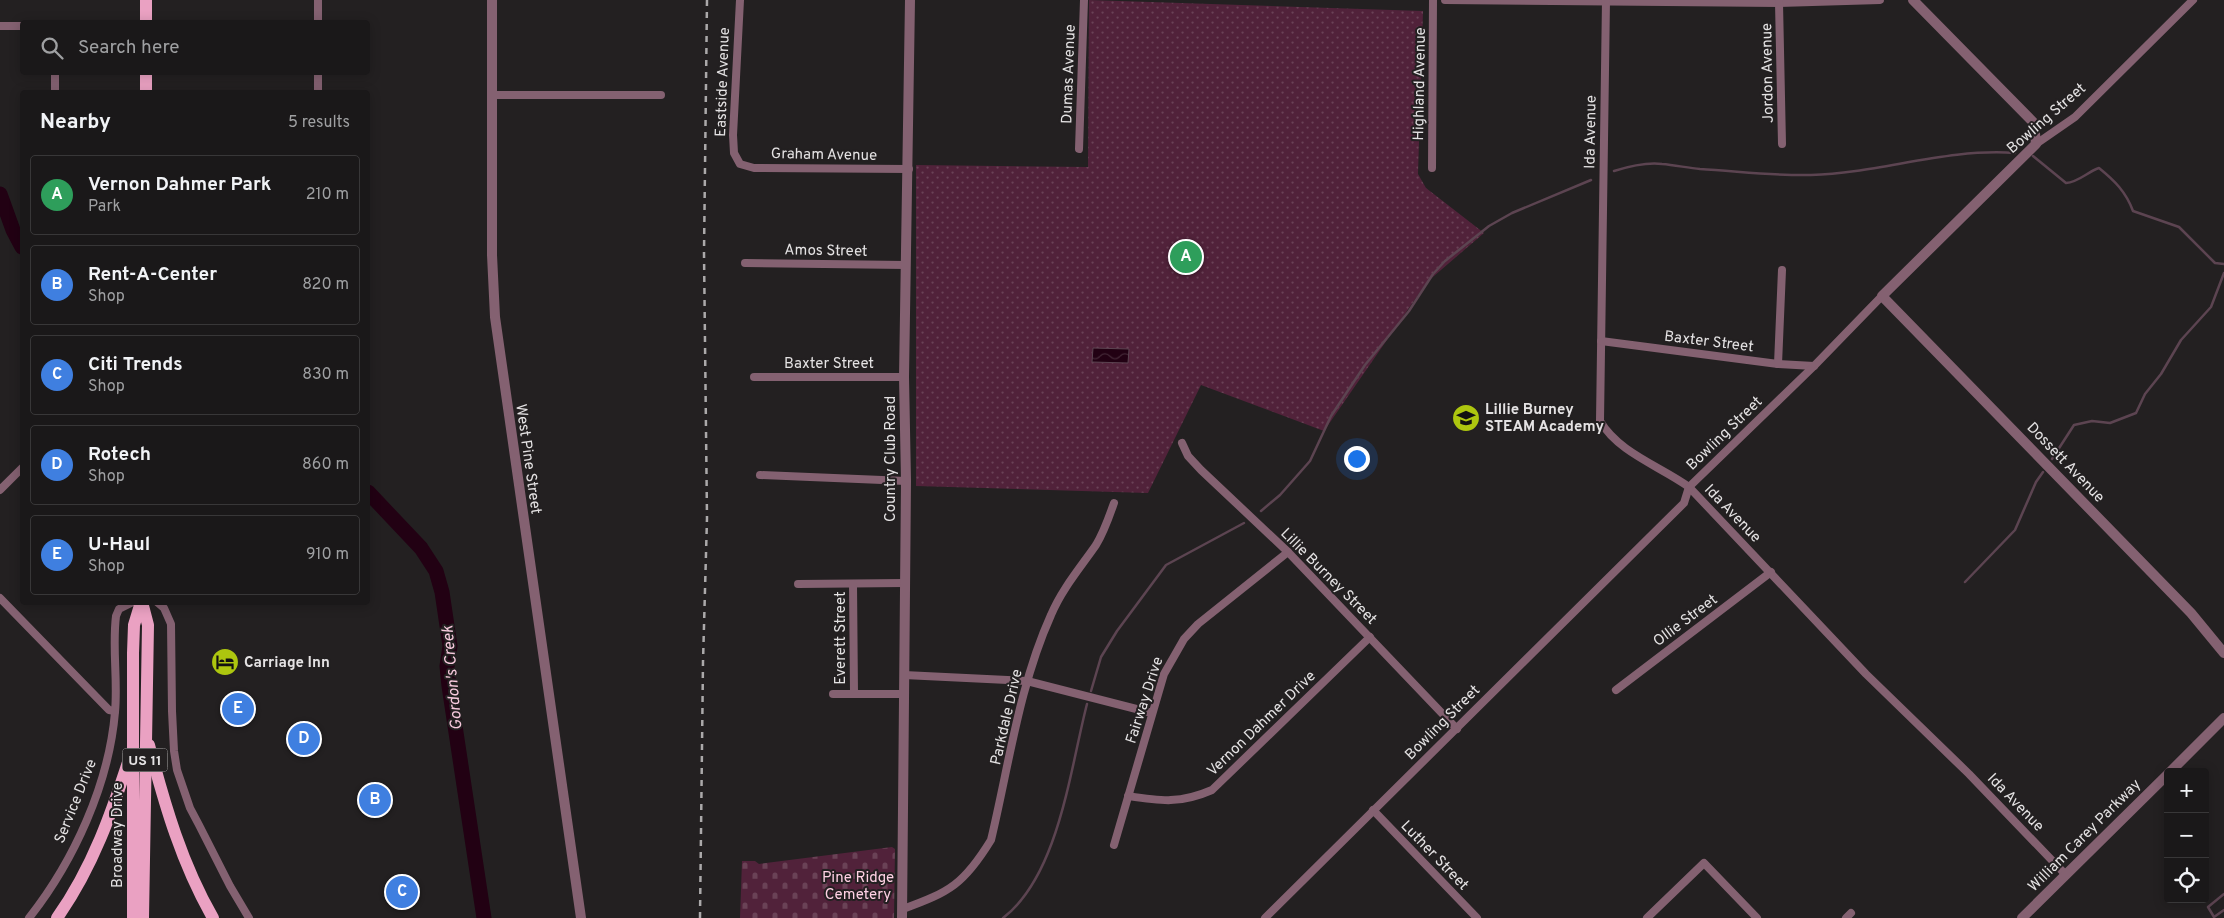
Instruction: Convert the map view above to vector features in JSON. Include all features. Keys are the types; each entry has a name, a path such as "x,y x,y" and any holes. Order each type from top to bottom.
{"main road":[{"path":"146,0 146,20"},
{"path":"146,75 146,90"},
{"name":"Broadway Drive","path":"133,918 134,625 140,605"},
{"name":"Broadway Drive","path":"142,605 148,625 143,918"},
{"path":"146,730 166,810 178,844 213,918"},
{"path":"58,918 98,847 134,741"}],"street":[{"path":"318,0 318,20"},
{"name":"West Pine Street","path":"492,0 492,255 495,317 581,918"},
{"name":"Eastside Avenue","path":"740,0 733,135 734,153 740,164"},
{"name":"Country Club Road","path":"903,914 906,481 904,377 909,169 910,0"},
{"name":"Dumas Avenue","path":"1079,149 1084,0"},
{"name":"Highland Avenue","path":"1432,168 1433,0"},
{"path":"1445,0 1779,3 1880,0"},
{"path":"1913,0 2034,123 2036,144"},
{"name":"Bowling Street","path":"1265,918 1372,810 1457,729 1684,504 1689,487 1814,366 1882,296 2036,144 2075,117 2193,0"},
{"name":"Ida Avenue","path":"1606,1 1600,421 1606,430 1623,446 1670,473 1689,487 1866,674 1969,774 2066,875"},
{"name":"Jordon Avenue","path":"1779,3 1782,144"},
{"path":"0,26 20,26"},
{"path":"55,75 55,90"},
{"path":"318,75 318,90"},
{"path":"492,95 661,95"},
{"name":"Graham Avenue","path":"740,164 754,168 909,169"},
{"name":"Amos Street","path":"745,263 906,265"},
{"path":"1778,364 1782,270"},
{"name":"Dossett Avenue","path":"1882,296 2191,612 2224,654"},
{"name":"Baxter Street","path":"1601,341 1778,364 1814,366"},
{"name":"Baxter Street","path":"754,377 904,377"},
{"name":"Lillie Burney Street","path":"1182,443 1188,456 1288,552 1457,729"},
{"path":"0,490 20,470"},
{"path":"760,475 906,481"},
{"name":"Parkdale Drive","path":"903,914 949,890 978,861 991,840 1027,682 1051,615 1062,593 1096,544 1108,522 1114,503"},
{"name":"Fairway Drive","path":"1114,845 1164,674 1184,639 1198,624 1288,552"},
{"name":"Ollie Street","path":"1616,690 1771,572"},
{"path":"798,584 904,583"},
{"name":"Everett Street","path":"853,584 854,693"},
{"path":"0,598 109,710 115,711"},
{"name":"Service Drive","path":"29,918 67,859 91,806 109,752 115,711 116,616 119,609 127,605"},
{"path":"160,605 164,608 171,624 174,751 180,779 198,825 249,918"},
{"name":"Vernon Dahmer Drive","path":"1128,796 1170,802 1200,795 1212,790 1370,636"},
{"path":"904,675 1027,682 1152,714"},
{"name":"Everett Street","path":"832,694 904,694"},
{"name":"William Carey Parkway","path":"2174,768 2224,718"},
{"name":"William Carey Parkway","path":"2022,918 2164,778"},
{"name":"Luther Street","path":"1372,810 1477,918"},
{"path":"1647,918 1704,863 1756,918"}],"green space":[{"path":"1089,0 1423,11 1418,174 1426,188 1484,233 1427,282 1324,431 1201,385 1148,493 916,486 916,165 1088,167"},
{"name":"Pine Ridge Cemetery","path":"892,847 895,849 894,918 740,918 742,861 755,861 759,864"}],"water":[{"path":"1093,348 1129,349 1128,363 1092,362"}],"waterway":[{"path":"1614,171 1638,165 1656,164 1783,175 1811,175 1862,170 1964,154 1989,152 2015,153"},
{"path":"2033,156 2066,183 2075,181 2099,168 2119,187 2133,211 2179,227 2215,263 2224,264"},
{"path":"1261,511 1280,495 1310,461 1331,416 1365,365 1409,311 1433,274 1445,261 1489,226 1512,213 1591,180"},
{"name":"Gordon's Creek","path":"0,194 13,230 20,243"},
{"path":"2052,459 2074,425 2092,421 2110,423 2136,413 2145,394 2161,374 2181,340 2211,307 2224,273"},
{"path":"1965,582 2015,530 2036,482 2043,472"},
{"name":"Gordon's Creek","path":"370,494 421,548 436,571 442,592 450,646 447,666 449,686 484,918"},
{"path":"1091,691 1101,657 1117,631 1166,565 1244,523"},
{"path":"1003,918 1022,899 1037,876 1050,849 1068,789 1087,704"},
{"path":"2224,894 2208,907 2214,917 2224,910"}],"railway":[{"path":"700,918 707,518 704,253 707,0"}],"place":[{"name":"Vernon Dahmer Park","path":"1186,257"},
{"name":"Lillie Burney STEAM Academy","path":"1466,418"},
{"name":"Carriage Inn","path":"225,662"},
{"name":"U-Haul","path":"238,709"},
{"name":"Rotech","path":"304,739"},
{"name":"Rent-A-Center","path":"375,800"},
{"name":"Citi Trends","path":"402,892"}]}
